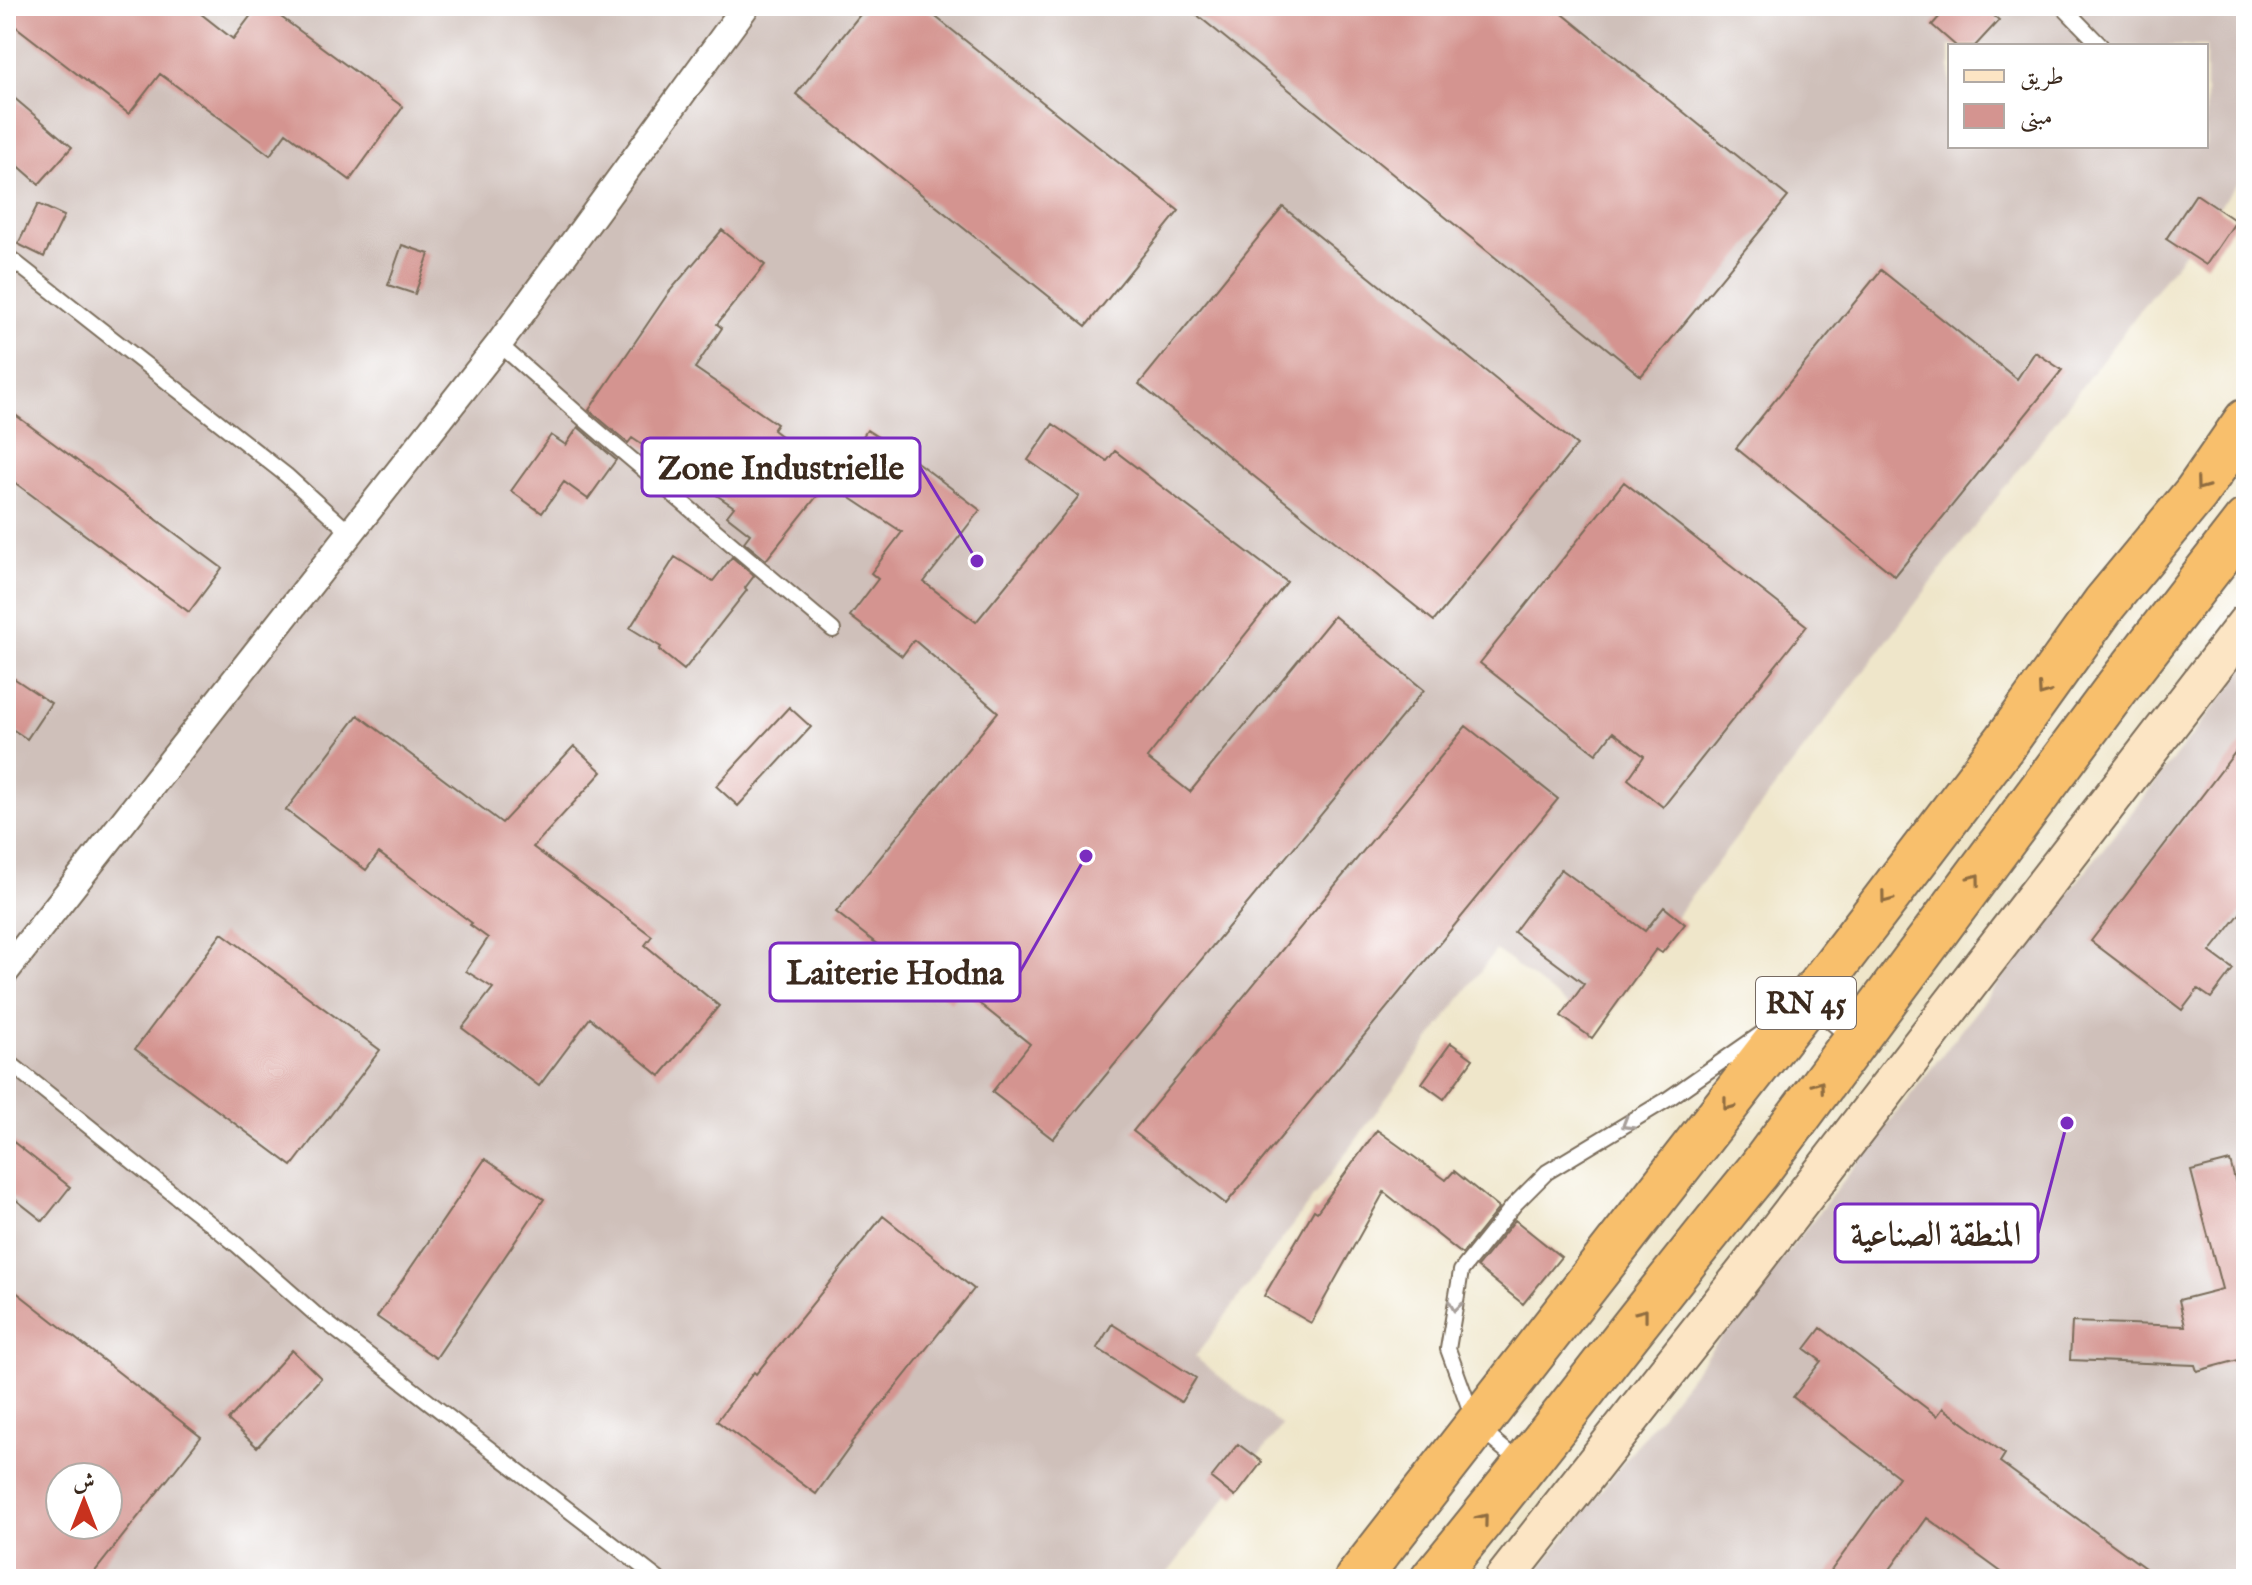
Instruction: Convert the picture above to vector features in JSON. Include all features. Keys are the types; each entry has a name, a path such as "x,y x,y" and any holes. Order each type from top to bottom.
{"highway":[{"name":"RN 45","path":"1357,1579 1807,1002 2007,740 2105,603 2196,493 2246,421"},
{"name":"RN 45","path":"1433,1579 1526,1467 1758,1171 2246,521"}],"main road":[{"path":"1504,1579 1745,1273 2246,624"}],"street":[{"path":"6,971 499,344 746,6"}],"lane":[{"path":"2062,6 2099,44"},
{"path":"6,255 286,475 349,532"},
{"path":"499,344 833,630"},
{"path":"1526,1467 1476,1426 1448,1349 1461,1271 1514,1205 1547,1172 1668,1099 1807,1002 1853,1041"},
{"path":"6,1060 225,1236 314,1313 658,1579"}],"shaded area":[{"path":"6,6 2246,6 2246,172 1593,1025 1496,950 1195,1357 1282,1426 1163,1579 6,1579"},
{"path":"2246,666 2246,1579 1532,1579"}],"building":[{"path":"6,6 191,6 233,39 258,6 266,6 403,107 350,180 286,133 270,155 160,74 129,114 6,19"},
{"path":"867,6 922,6 1179,211 1086,326 796,94"},
{"path":"1186,6 1553,6 1788,197 1641,376"},
{"path":"1949,6 1982,6 1999,20 1977,44 1954,44 1932,25"},
{"path":"6,91 72,147 39,184 6,155"},
{"path":"2196,194 2236,221 2206,265 2166,239"},
{"path":"38,204 64,216 44,257 18,244"},
{"path":"1283,207 1577,445 1434,621 1139,384"},
{"path":"722,230 765,265 717,324 722,328 695,368 777,424 773,430 833,476 766,560 744,542 750,534 727,516 734,507 632,438 628,443 589,410 669,292"},
{"path":"402,245 429,254 415,294 388,285"},
{"path":"1881,270 2017,379 2035,352 2062,370 1895,576 1736,448"},
{"path":"6,408 222,568 189,612 6,476"},
{"path":"1053,424 1107,461 1115,451 1287,582 1147,758 1190,792 1334,616 1424,690 1053,1139 992,1092 1030,1044 960,988 951,1002 836,912 998,712 914,640 902,656 850,616 878,579 871,573 902,532 831,485 867,430 914,460 980,510 924,582 976,622 1079,496 1028,460"},
{"path":"578,427 616,460 588,499 564,482 542,513 511,491 551,435 566,445"},
{"path":"1624,482 1807,626 1663,807 1628,779 1644,756 1613,732 1596,754 1480,663"},
{"path":"675,557 713,581 732,557 754,576 745,588 747,590 684,670 659,650 661,647 630,628"},
{"path":"6,673 51,703 27,739 6,725"},
{"path":"789,707 811,727 738,806 716,786"},
{"path":"358,715 502,823 574,746 602,772 533,847 652,936 645,945 719,1006 660,1076 590,1018 539,1086 462,1028 493,988 466,971 488,938 379,853 366,870 286,810"},
{"path":"1466,726 1558,799 1226,1204 1133,1131"},
{"path":"2246,738 2246,906 2210,952 2233,969 2211,998 2198,989 2182,1010 2091,941"},
{"path":"1561,869 1645,931 1664,907 1685,924 1662,953 1656,949 1592,1038 1561,1016 1584,984 1514,932"},
{"path":"222,933 380,1050 292,1166 135,1049"},
{"path":"1451,1043 1473,1059 1444,1099 1422,1083"},
{"path":"1377,1130 1446,1180 1454,1171 1499,1208 1462,1254 1384,1192 1311,1323 1264,1296 1314,1210 1317,1212"},
{"path":"6,1136 70,1187 43,1221 6,1192"},
{"path":"485,1159 544,1199 436,1358 377,1317"},
{"path":"2230,1161 2246,1222 2246,1358 2197,1371 2195,1365 2070,1360 2072,1322 2185,1326 2179,1300 2222,1289 2191,1171"},
{"path":"883,1216 974,1289 851,1443 816,1494 717,1421"},
{"path":"1515,1220 1561,1257 1523,1304 1477,1267"},
{"path":"6,1284 201,1437 124,1535 124,1461 44,1461 44,1541 119,1541 89,1579 6,1579"},
{"path":"1112,1324 1196,1378 1181,1402 1097,1348"},
{"path":"1821,1328 1937,1416 1943,1408 2005,1454 2000,1462 2160,1579 2011,1579 1927,1518 1883,1579 1825,1579 1899,1477 1793,1397 1821,1361 1805,1349"},
{"path":"292,1350 321,1378 257,1447 228,1420"},
{"path":"1238,1444 1262,1462 1235,1497 1211,1478"}],"place":[{"name":"Zone Industrielle","path":"977,561"},
{"name":"Laiterie Hodna","path":"1086,856"},
{"name":"المنطقة الصناعية","path":"2067,1123"}]}
